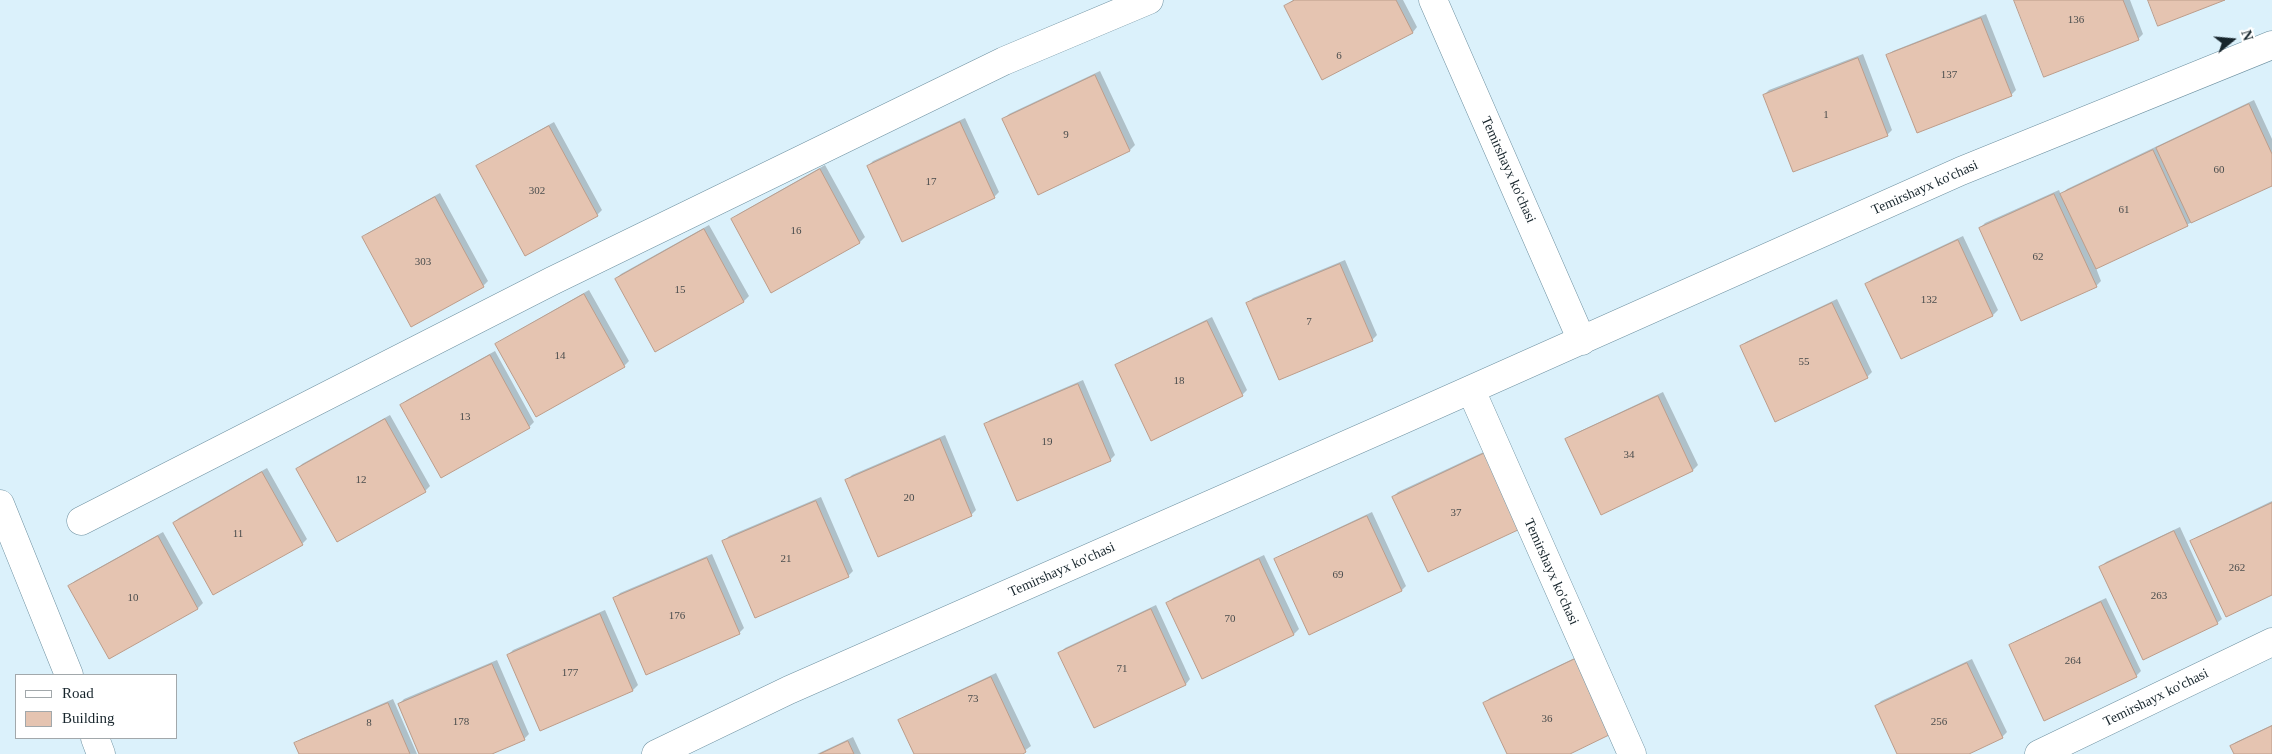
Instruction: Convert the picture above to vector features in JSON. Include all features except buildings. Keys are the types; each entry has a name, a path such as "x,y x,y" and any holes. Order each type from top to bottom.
{"street":[{"path":"81,521 552,281 977,74 1149,0"},
{"name":"Temirshayx ko'chasi","path":"1433,0 1582,340"},
{"name":"Temirshayx ko'chasi","path":"656,754 798,686 1961,172 2272,45"},
{"name":"Temirshayx ko'chasi","path":"1471,390 1632,754"},
{"path":"0,504 69,674"},
{"name":"Temirshayx ko'chasi","path":"2039,754 2272,642"},
{"path":"95,739 101,754"}]}
